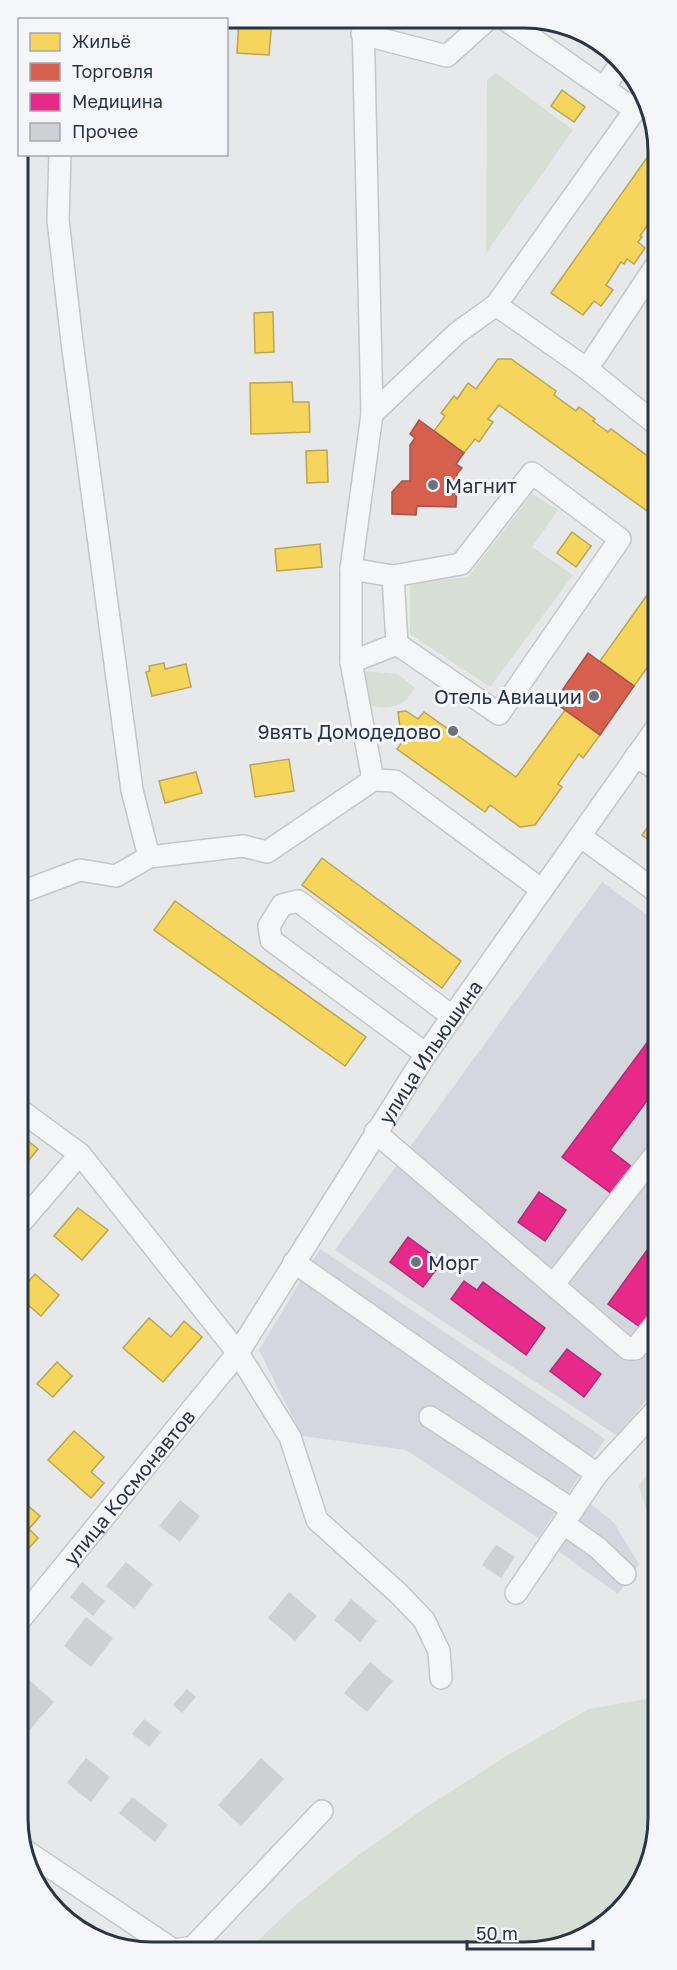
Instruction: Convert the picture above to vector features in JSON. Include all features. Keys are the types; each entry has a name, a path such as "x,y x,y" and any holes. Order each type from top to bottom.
{"street":[{"path":"362,28 372,414 351,569 351,662 373,780"},
{"path":"366,28 447,56 479,28"},
{"path":"372,414 457,333 496,305 635,110 518,28"},
{"path":"604,88 616,70"},
{"path":"60,156 58,220 72,342 132,790 149,857"},
{"path":"587,369 648,278"},
{"path":"496,305 587,369 648,418"},
{"path":"351,569 393,576 461,564 532,473 620,539 499,714 397,644"},
{"path":"393,576 397,644"},
{"path":"351,662 397,644"},
{"name":"улица Ильюшина","path":"238,1353 426,1054 648,739"},
{"path":"636,756 648,764"},
{"path":"29,889 80,870 116,876 149,857 243,846 267,852 373,780 394,781 542,890"},
{"path":"580,836 648,885"},
{"path":"426,1054 271,940 269,926 282,905 298,901 453,1017"},
{"path":"28,1116 80,1154 238,1353 290,1437 317,1520 398,1593 424,1620 439,1651 441,1678"},
{"path":"375,1132 628,1349 635,1349 648,1333"},
{"path":"28,1214 80,1154"},
{"path":"553,1285 648,1164"},
{"path":"294,1262 597,1474"},
{"name":"улица Космонавтов","path":"28,1610 238,1353"},
{"path":"430,1417 568,1517 625,1574"},
{"path":"516,1593 597,1474 648,1419"},
{"path":"198,1942 322,1811"},
{"path":"35,1857 162,1942"}],"shaded area":[{"path":"496,73 573,130 486,253 487,80"},
{"path":"532,494 558,510 532,547 573,575 490,687 410,634 410,583 468,577"},
{"path":"364,671 398,674 415,688 405,700 394,706 365,705 359,678"},
{"path":"602,882 648,915 648,1397 619,1437 335,1250"},
{"path":"320,1249 605,1439 538,1538 406,1450 302,1436 259,1350"},
{"path":"648,1474 648,1514 639,1486"},
{"path":"591,1504 614,1523 639,1564 618,1594 558,1551"},
{"path":"648,1699 646,1842 639,1865 628,1886 606,1911 593,1921 564,1935 524,1942 256,1942 296,1905 356,1857 425,1808 508,1755 589,1709"}],"building: Жильё":[{"path":"238,29 271,29 269,55 237,53"},
{"path":"562,90 585,107 574,122 551,106"},
{"path":"648,156 648,224 638,242 645,248 634,264 627,259 624,264 621,262 606,285 613,290 601,306 594,301 583,315 551,293"},
{"path":"273,312 274,352 255,353 254,313"},
{"path":"498,359 511,359 556,391 554,395 576,411 579,407 608,432 611,429 648,456 648,512 499,405 488,419 493,422 479,442 475,439 464,453 434,431 445,416 441,413 454,396 457,399 468,383 476,389"},
{"path":"292,382 293,402 309,402 310,432 251,434 250,383"},
{"path":"327,450 328,482 307,483 306,451"},
{"path":"572,532 591,546 576,567 557,553"},
{"path":"320,544 322,567 277,571 275,549"},
{"path":"648,594 648,667 634,686 600,661"},
{"path":"164,663 165,669 186,664 191,687 152,696 146,672 150,671 149,666"},
{"path":"565,710 600,735 583,758 579,754 558,784 562,787 535,825 520,827 490,805 485,812 397,749 409,733 400,727 398,712 406,711 418,719 424,712 516,777"},
{"path":"289,759 294,791 255,797 250,765"},
{"path":"196,772 202,793 165,803 159,781"},
{"path":"648,827 648,839 642,835"},
{"path":"322,858 461,961 442,988 302,885"},
{"path":"175,901 366,1037 345,1066 154,930"},
{"path":"28,1141 38,1149 28,1161"},
{"path":"78,1208 108,1230 82,1260 54,1236"},
{"path":"35,1274 59,1295 41,1316 28,1305 28,1282"},
{"path":"149,1318 171,1337 184,1321 202,1337 163,1382 123,1348"},
{"path":"57,1362 72,1376 53,1397 37,1384"},
{"path":"74,1431 104,1457 91,1472 104,1483 91,1498 48,1460"},
{"path":"28,1506 40,1516 29,1529 38,1538 28,1549"}],"building: Торговля":[{"path":"419,420 464,453 456,464 462,468 457,474 456,507 417,506 416,515 392,514 392,492 402,481 410,481 410,445 415,438 410,434"},
{"path":"588,653 634,686 600,735 554,702"}],"building: Медицина":[{"path":"648,1041 648,1099 610,1150 632,1167 612,1194 562,1157"},
{"path":"539,1192 566,1210 545,1241 518,1222"},
{"name":"Морг","path":"408,1237 442,1262 423,1287 390,1262"},
{"path":"648,1249 648,1324 644,1330 608,1304"},
{"path":"464,1281 477,1290 483,1282 545,1328 526,1355 451,1299"},
{"path":"567,1349 601,1374 584,1397 550,1371"}],"building: Прочее":[{"path":"180,1500 200,1516 180,1542 159,1526"},
{"path":"496,1545 515,1557 501,1578 482,1565"},
{"path":"126,1562 153,1584 134,1609 106,1586"},
{"path":"82,1582 105,1601 93,1616 70,1597"},
{"path":"289,1592 317,1616 295,1641 268,1618"},
{"path":"351,1599 377,1621 360,1642 334,1620"},
{"path":"86,1617 113,1638 91,1667 64,1646"},
{"path":"370,1662 393,1681 367,1712 344,1693"},
{"path":"28,1679 54,1702 28,1732"},
{"path":"187,1689 196,1697 182,1713 173,1705"},
{"path":"144,1719 161,1732 149,1747 132,1734"},
{"path":"86,1758 110,1777 91,1802 67,1783"},
{"path":"261,1758 284,1779 241,1826 218,1805"},
{"path":"132,1797 168,1825 155,1842 119,1813"}],"place":[{"name":"Магнит","path":"433,485"},
{"name":"Отель Авиации","path":"594,696"},
{"name":"9вять Домодедово","path":"453,731"},
{"name":"Морг","path":"416,1262"}]}
